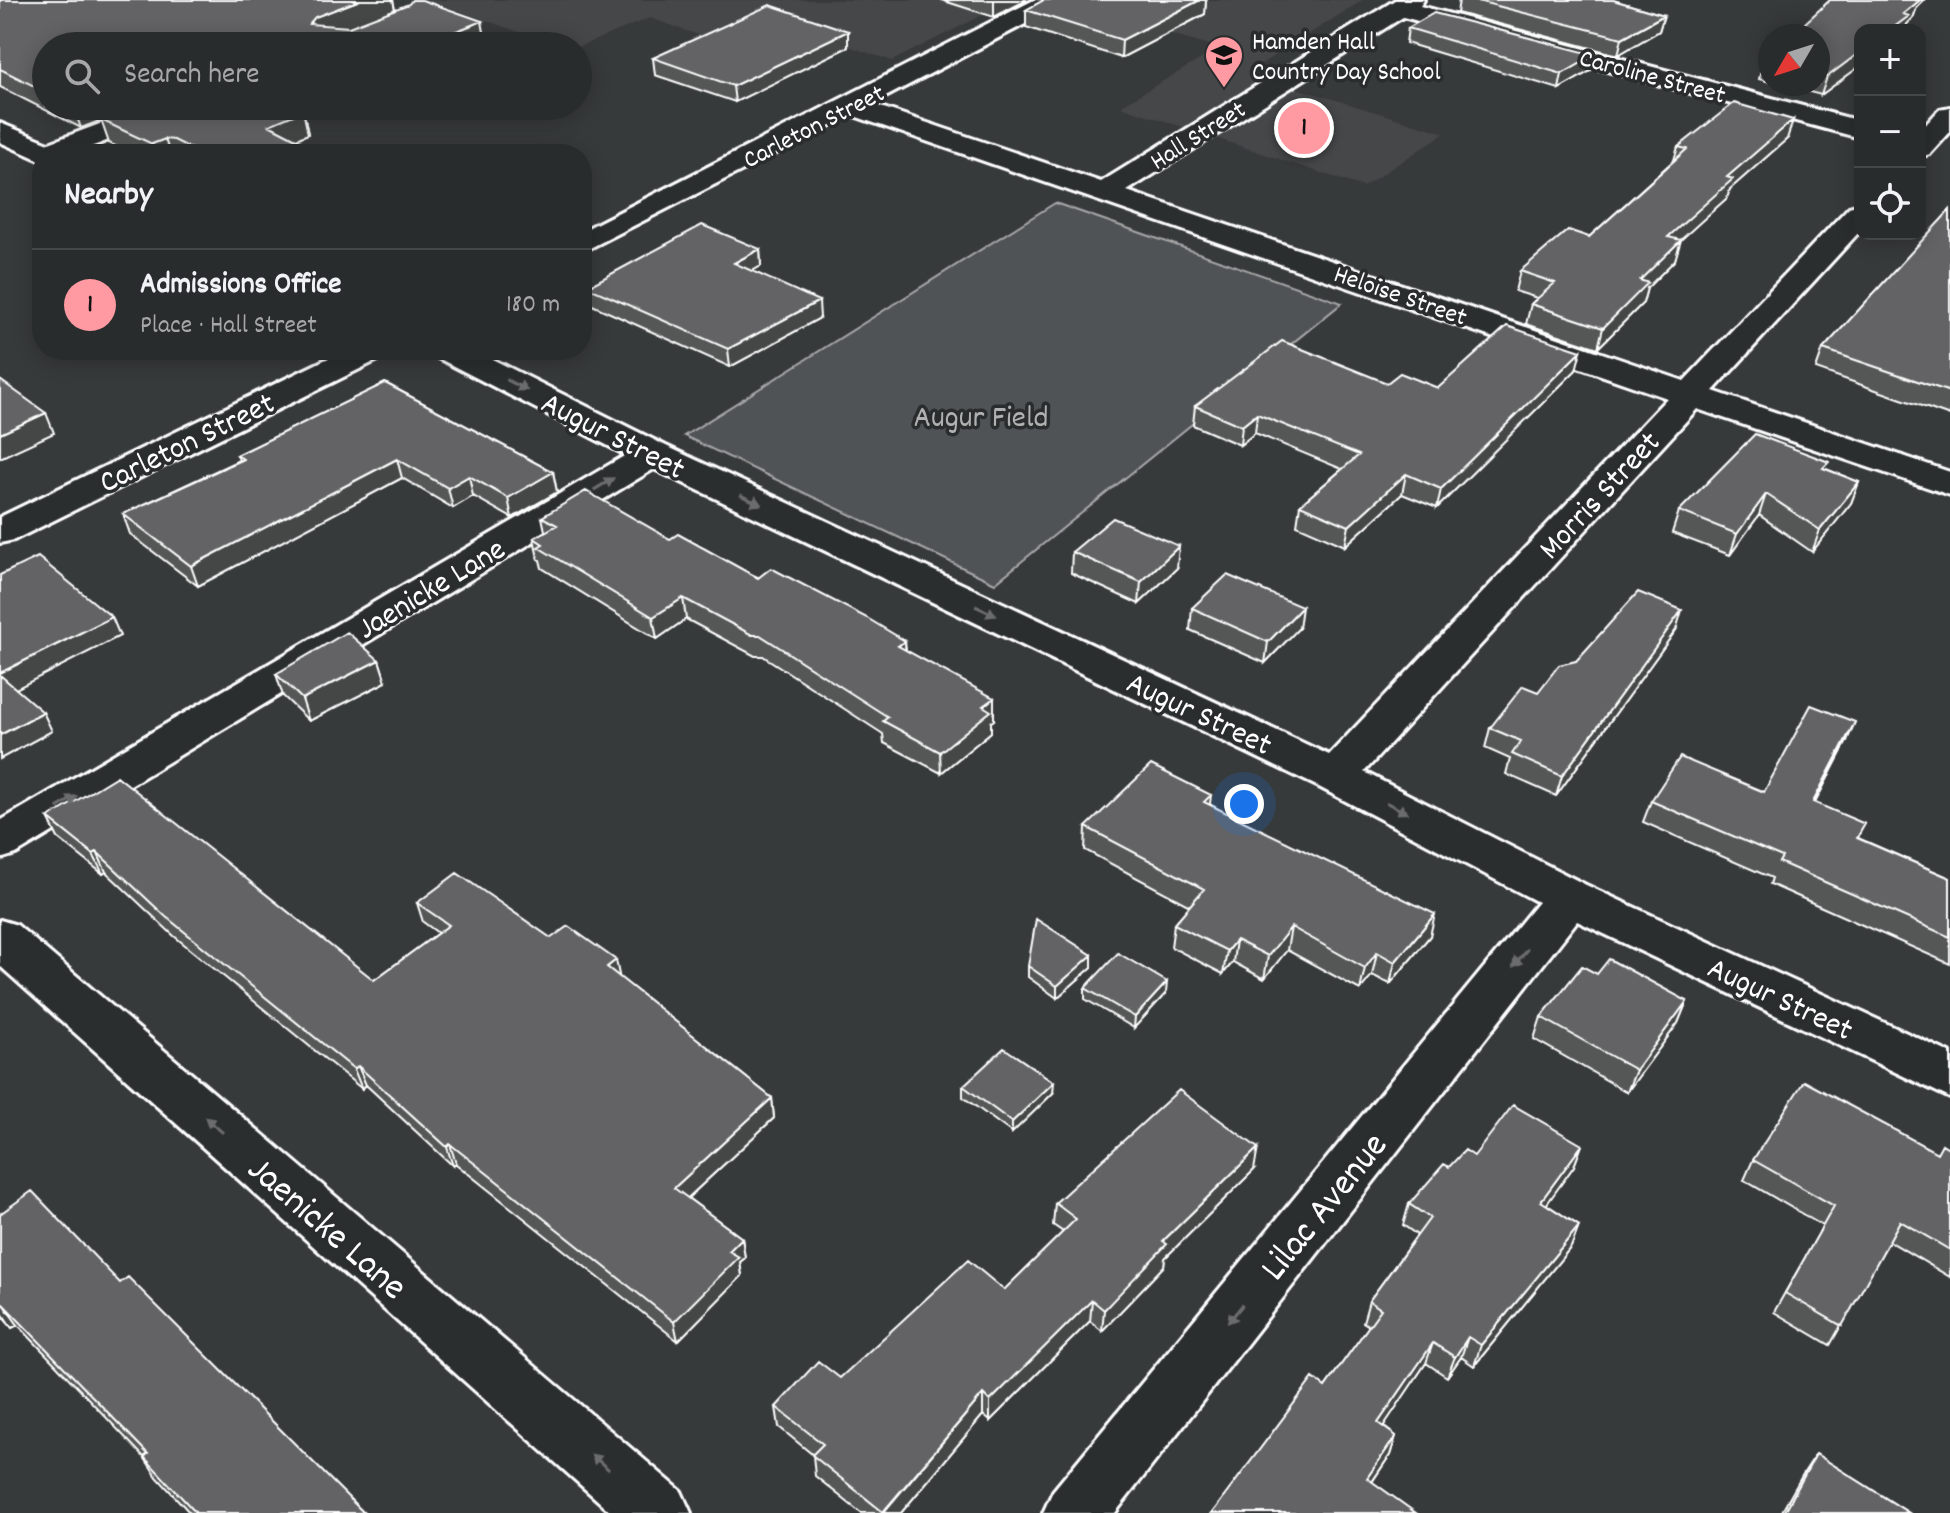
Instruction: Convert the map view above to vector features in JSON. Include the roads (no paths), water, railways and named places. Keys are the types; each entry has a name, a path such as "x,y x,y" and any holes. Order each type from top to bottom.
{"street":[{"name":"Caroline Street","path":"1406,4 1854,128"},
{"name":"Hall Street","path":"1105,192 1406,4"},
{"name":"Carleton Street","path":"592,238 1043,5"},
{"name":"Heloise Street","path":"851,106 1950,484"},
{"path":"1926,141 1950,115"},
{"path":"76,144 137,120"},
{"path":"0,131 32,146"},
{"path":"1926,148 1950,154"},
{"name":"Morris Street","path":"1335,776 1854,219"},
{"name":"Carleton Street","path":"0,532 352,360"},
{"name":"Augur Street","path":"468,360 653,454 1335,776 1569,897 1950,1077"},
{"name":"Jaenicke Lane","path":"0,842 653,454"},
{"name":"Lilac Avenue","path":"1075,1513 1569,897"},
{"name":"Jaenicke Lane","path":"0,938 659,1513"}],"place":[{"name":"Hamden Hall Country Day School","path":"1224,89"},
{"name":"Admissions Office","path":"1304,128"}],"park label":[{"name":"Augur Field","path":"981,415"}]}
